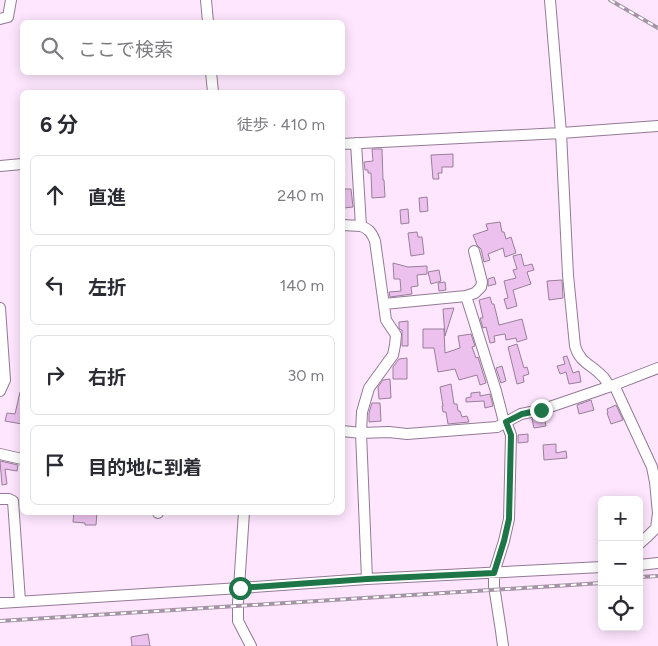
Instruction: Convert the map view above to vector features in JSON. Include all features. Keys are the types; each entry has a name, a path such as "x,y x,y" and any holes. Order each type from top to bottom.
{"street":[{"path":"0,19 8,17 11,0"},
{"path":"206,0 208,20"},
{"path":"550,0 561,133 567,256 576,352 582,360 612,385 652,467 658,513 656,528 642,541"},
{"path":"211,75 213,90"},
{"path":"345,144 658,126"},
{"path":"356,143 361,226"},
{"path":"0,166 20,164"},
{"path":"345,225 367,228 374,236 386,320 396,335 393,355 369,388 362,412 361,432 367,579"},
{"path":"384,304 466,296 475,293 481,287 482,282 474,250"},
{"path":"466,296 503,418 511,435 509,519 494,573 494,586 503,646"},
{"path":"0,308 5,380 0,391"},
{"path":"345,431 420,434 497,427 522,414 541,410 658,368"},
{"path":"0,454 20,459"},
{"path":"0,499 12,501 20,601"},
{"path":"244,515 238,621 251,646"},
{"path":"643,565 658,564"},
{"path":"0,603 367,579 598,567"}],"building":[{"path":"372,149 382,149 385,197 372,198 371,173 365,170 364,162 373,161"},
{"path":"453,154 453,167 442,167 442,173 438,173 439,179 433,179 431,155"},
{"path":"345,189 351,189 353,207 345,208"},
{"path":"427,197 428,211 420,212 419,198"},
{"path":"408,209 409,223 401,224 400,210"},
{"path":"500,222 506,239 511,237 516,253 505,257 503,248 488,254 490,260 484,262 481,249 473,235 488,230 486,224"},
{"path":"417,232 418,237 422,237 424,254 411,256 408,233"},
{"path":"521,254 524,266 532,264 534,270 527,272 531,284 513,290 517,306 507,309 504,299 508,298 504,281 516,278 513,270 517,269 513,256"},
{"path":"393,263 408,267 427,266 427,274 417,275 418,286 411,287 412,294 390,297 389,292 401,291 400,279 394,279"},
{"path":"439,270 441,281 431,284 428,272"},
{"path":"494,277 496,284 488,286 488,279"},
{"path":"562,280 563,298 549,300 547,281"},
{"path":"445,282 446,290 439,291 438,283"},
{"path":"490,297 492,304 494,304 499,325 522,319 527,339 517,342 516,338 506,340 505,334 494,336 495,342 490,343 486,327 483,328 480,318 483,318 479,300"},
{"path":"454,308 445,336 443,309"},
{"path":"408,321 408,346 402,346 402,330 399,328 399,322"},
{"path":"423,329 444,329 445,353 460,348 458,336 471,334 475,346 472,347 476,358 478,357 486,383 480,385 477,375 459,380 455,369 438,372 434,348 423,348"},
{"path":"517,344 524,368 527,367 529,374 523,376 524,382 517,384 508,347"},
{"path":"567,356 573,373 579,371 581,382 569,384 566,372 560,374 557,366 565,364 563,357"},
{"path":"407,358 407,379 393,379 393,367 399,359"},
{"path":"502,366 506,381 501,383 496,368"},
{"path":"390,379 391,398 379,399 378,387 383,380"},
{"path":"451,384 454,404 457,404 458,411 460,411 462,417 467,416 469,422 448,424 446,412 443,412 440,387"},
{"path":"20,392 20,424 5,421 7,413 15,414"},
{"path":"480,392 480,396 490,394 493,406 485,408 484,401 466,402 466,398 471,397 471,393"},
{"path":"591,400 594,410 579,414 577,405"},
{"path":"372,403 380,403 381,421 369,422"},
{"path":"616,405 623,420 611,424 607,409"},
{"path":"544,416 546,426 534,428 532,419"},
{"path":"528,434 528,442 518,443 518,435"},
{"path":"556,444 556,453 566,451 567,458 544,460 543,445"},
{"path":"0,461 18,465 17,471 5,469 7,484 2,485"},
{"path":"74,515 97,515 96,525 73,522"},
{"path":"148,634 150,646 132,646 131,637"}],"railway":[{"path":"610,0 658,28"},
{"path":"643,577 658,576"},
{"path":"0,621 598,583"}],"route":[{"path":"240,588 494,573 509,519 511,435 506,422 522,414 541,410"}]}
